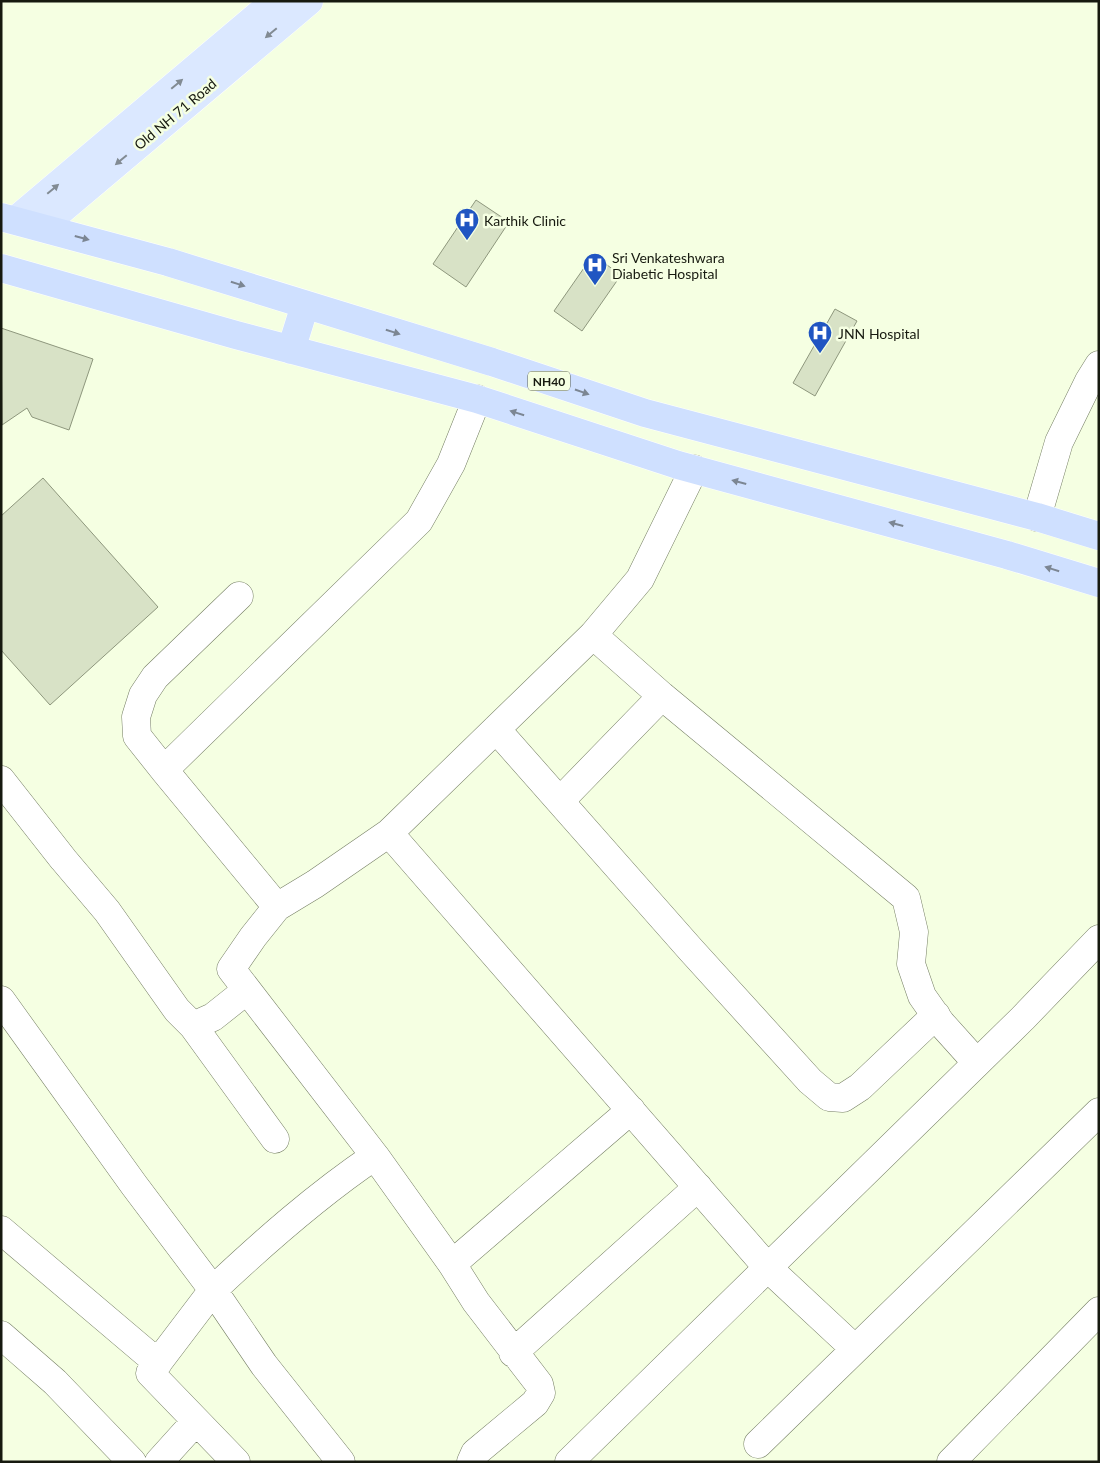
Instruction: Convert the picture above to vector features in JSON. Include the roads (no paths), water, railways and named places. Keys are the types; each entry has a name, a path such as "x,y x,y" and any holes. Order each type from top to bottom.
{"highway":[{"name":"NH40","path":"8,218 168,262 492,362 645,413 1028,515 1099,536"},
{"path":"1,268 291,350 477,399 686,467 1007,554 1099,583"},
{"path":"291,350 305,305"},
{"path":"686,467 692,426"},
{"path":"1007,554 1028,515"}],"main road":[{"name":"Old NH 71 Road","path":"8,218 276,1"},
{"name":"Old NH 71 Road","path":"42,227 309,1"}],"street":[{"path":"1028,515 1059,442 1099,365"},
{"path":"164,770 419,521 451,464 477,399"},
{"path":"471,1462 475,1453 535,1403 541,1393 539,1384 476,1302 452,1264 376,1156 231,969 277,907 389,834 593,636 640,579 686,467"},
{"path":"239,596 155,677 143,696 136,717 138,736 277,907"},
{"path":"593,636 662,696 906,898 914,932 912,964 922,996 977,1063"},
{"path":"560,800 662,696"},
{"path":"496,729 691,950 810,1081 829,1096 843,1098 860,1087 936,1015"},
{"path":"1,780 107,911 178,1010 193,1026 275,1139"},
{"path":"389,834 768,1268 855,1349"},
{"path":"569,1462 977,1063 1099,939"},
{"path":"193,1026 214,1017 247,990"},
{"path":"1,1000 134,1185 213,1290 264,1365 341,1462"},
{"path":"452,1264 631,1110"},
{"path":"758,1444 1099,1112"},
{"path":"236,1462 150,1373 213,1290 258,1247 348,1175 376,1156"},
{"path":"513,1352 698,1187"},
{"path":"1,1230 158,1363"},
{"path":"951,1462 1099,1311"},
{"path":"1,1335 55,1382 132,1462"},
{"path":"159,1462 196,1421"}],"place":[{"name":"Karthik Clinic","path":"467,241"},
{"name":"Sri Venkateshwara Diabetic Hospital","path":"595,286"},
{"name":"JNN Hospital","path":"820,354"}]}
